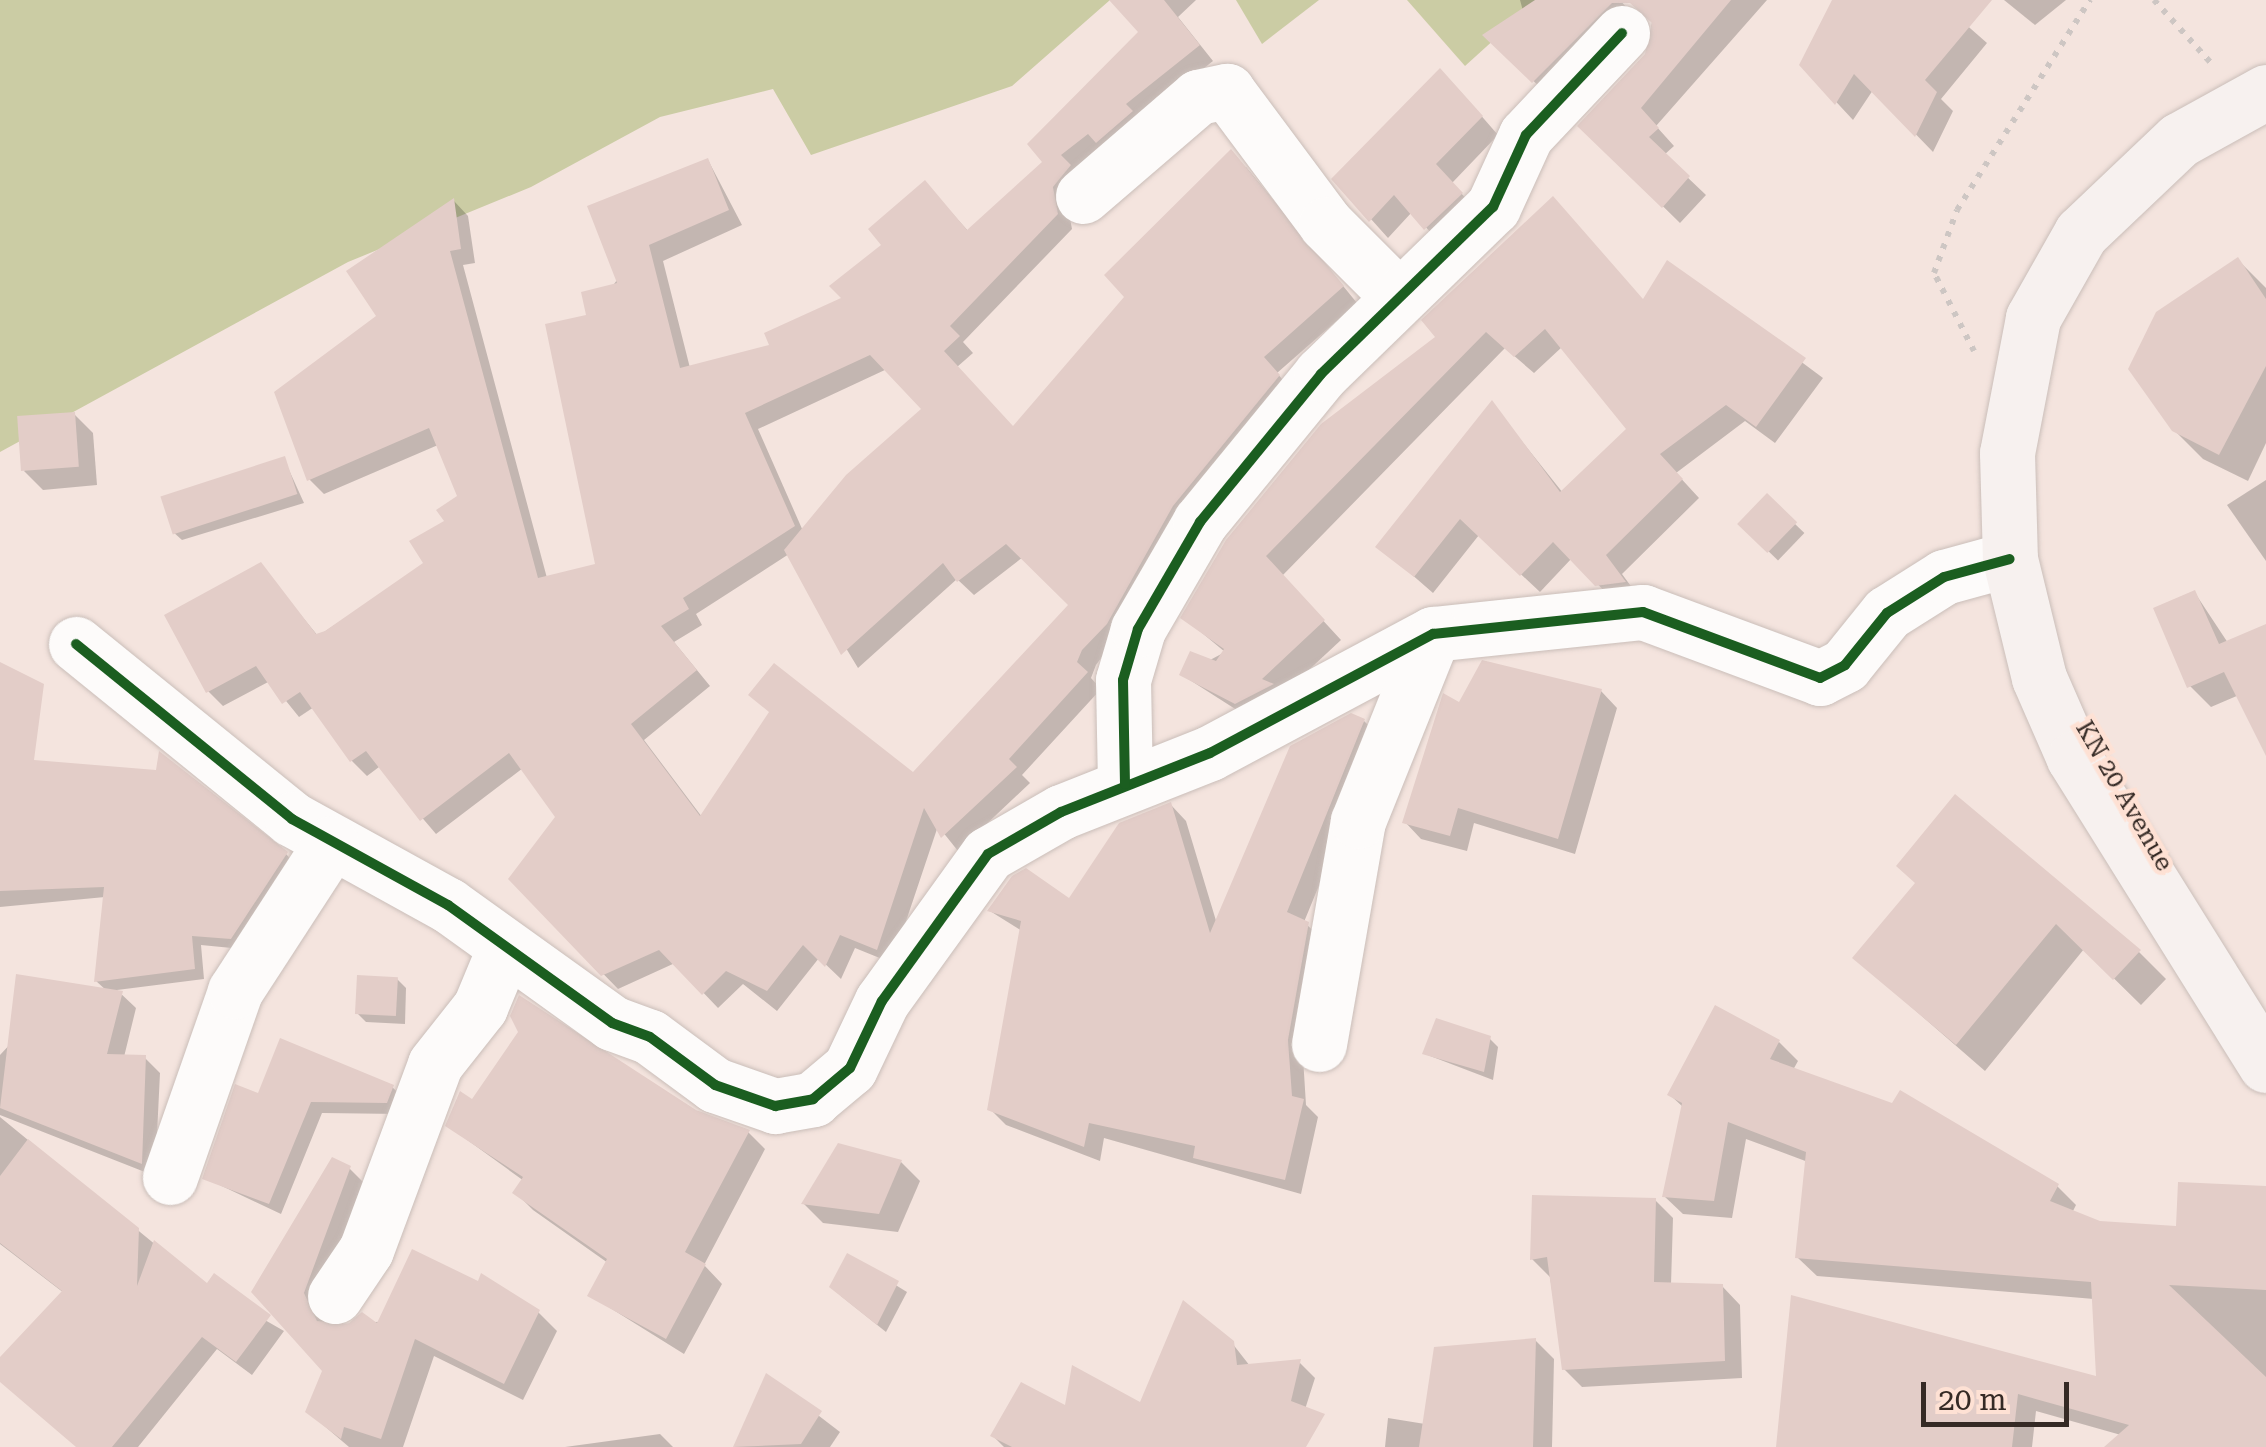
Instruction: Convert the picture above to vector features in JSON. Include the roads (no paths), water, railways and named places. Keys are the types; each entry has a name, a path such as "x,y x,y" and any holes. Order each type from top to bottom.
{"main road":[{"name":"KN 20 Avenue","path":"2265,92 2178,140 2080,233 2033,318 2013,399 2010,559 2039,678 2074,758 2266,1065"}],"street":[{"path":"1126,784 1123,680 1138,629 1266,432 1396,294 1494,207 1526,135 1622,33"},
{"path":"1082,196 1198,97 1227,90 1326,224 1396,294"},
{"path":"76,644 332,842 505,947 715,1084 774,1106 812,1099 850,1068 882,1001 988,854 1126,784 1210,753 1432,634 1643,612 1820,678 1845,665 1887,613 1944,577 2010,559"},
{"path":"1319,1044 1358,821 1432,634"},
{"path":"170,1177 236,991 332,842"},
{"path":"335,1296 366,1250 436,1064 480,1007 505,947"}]}
